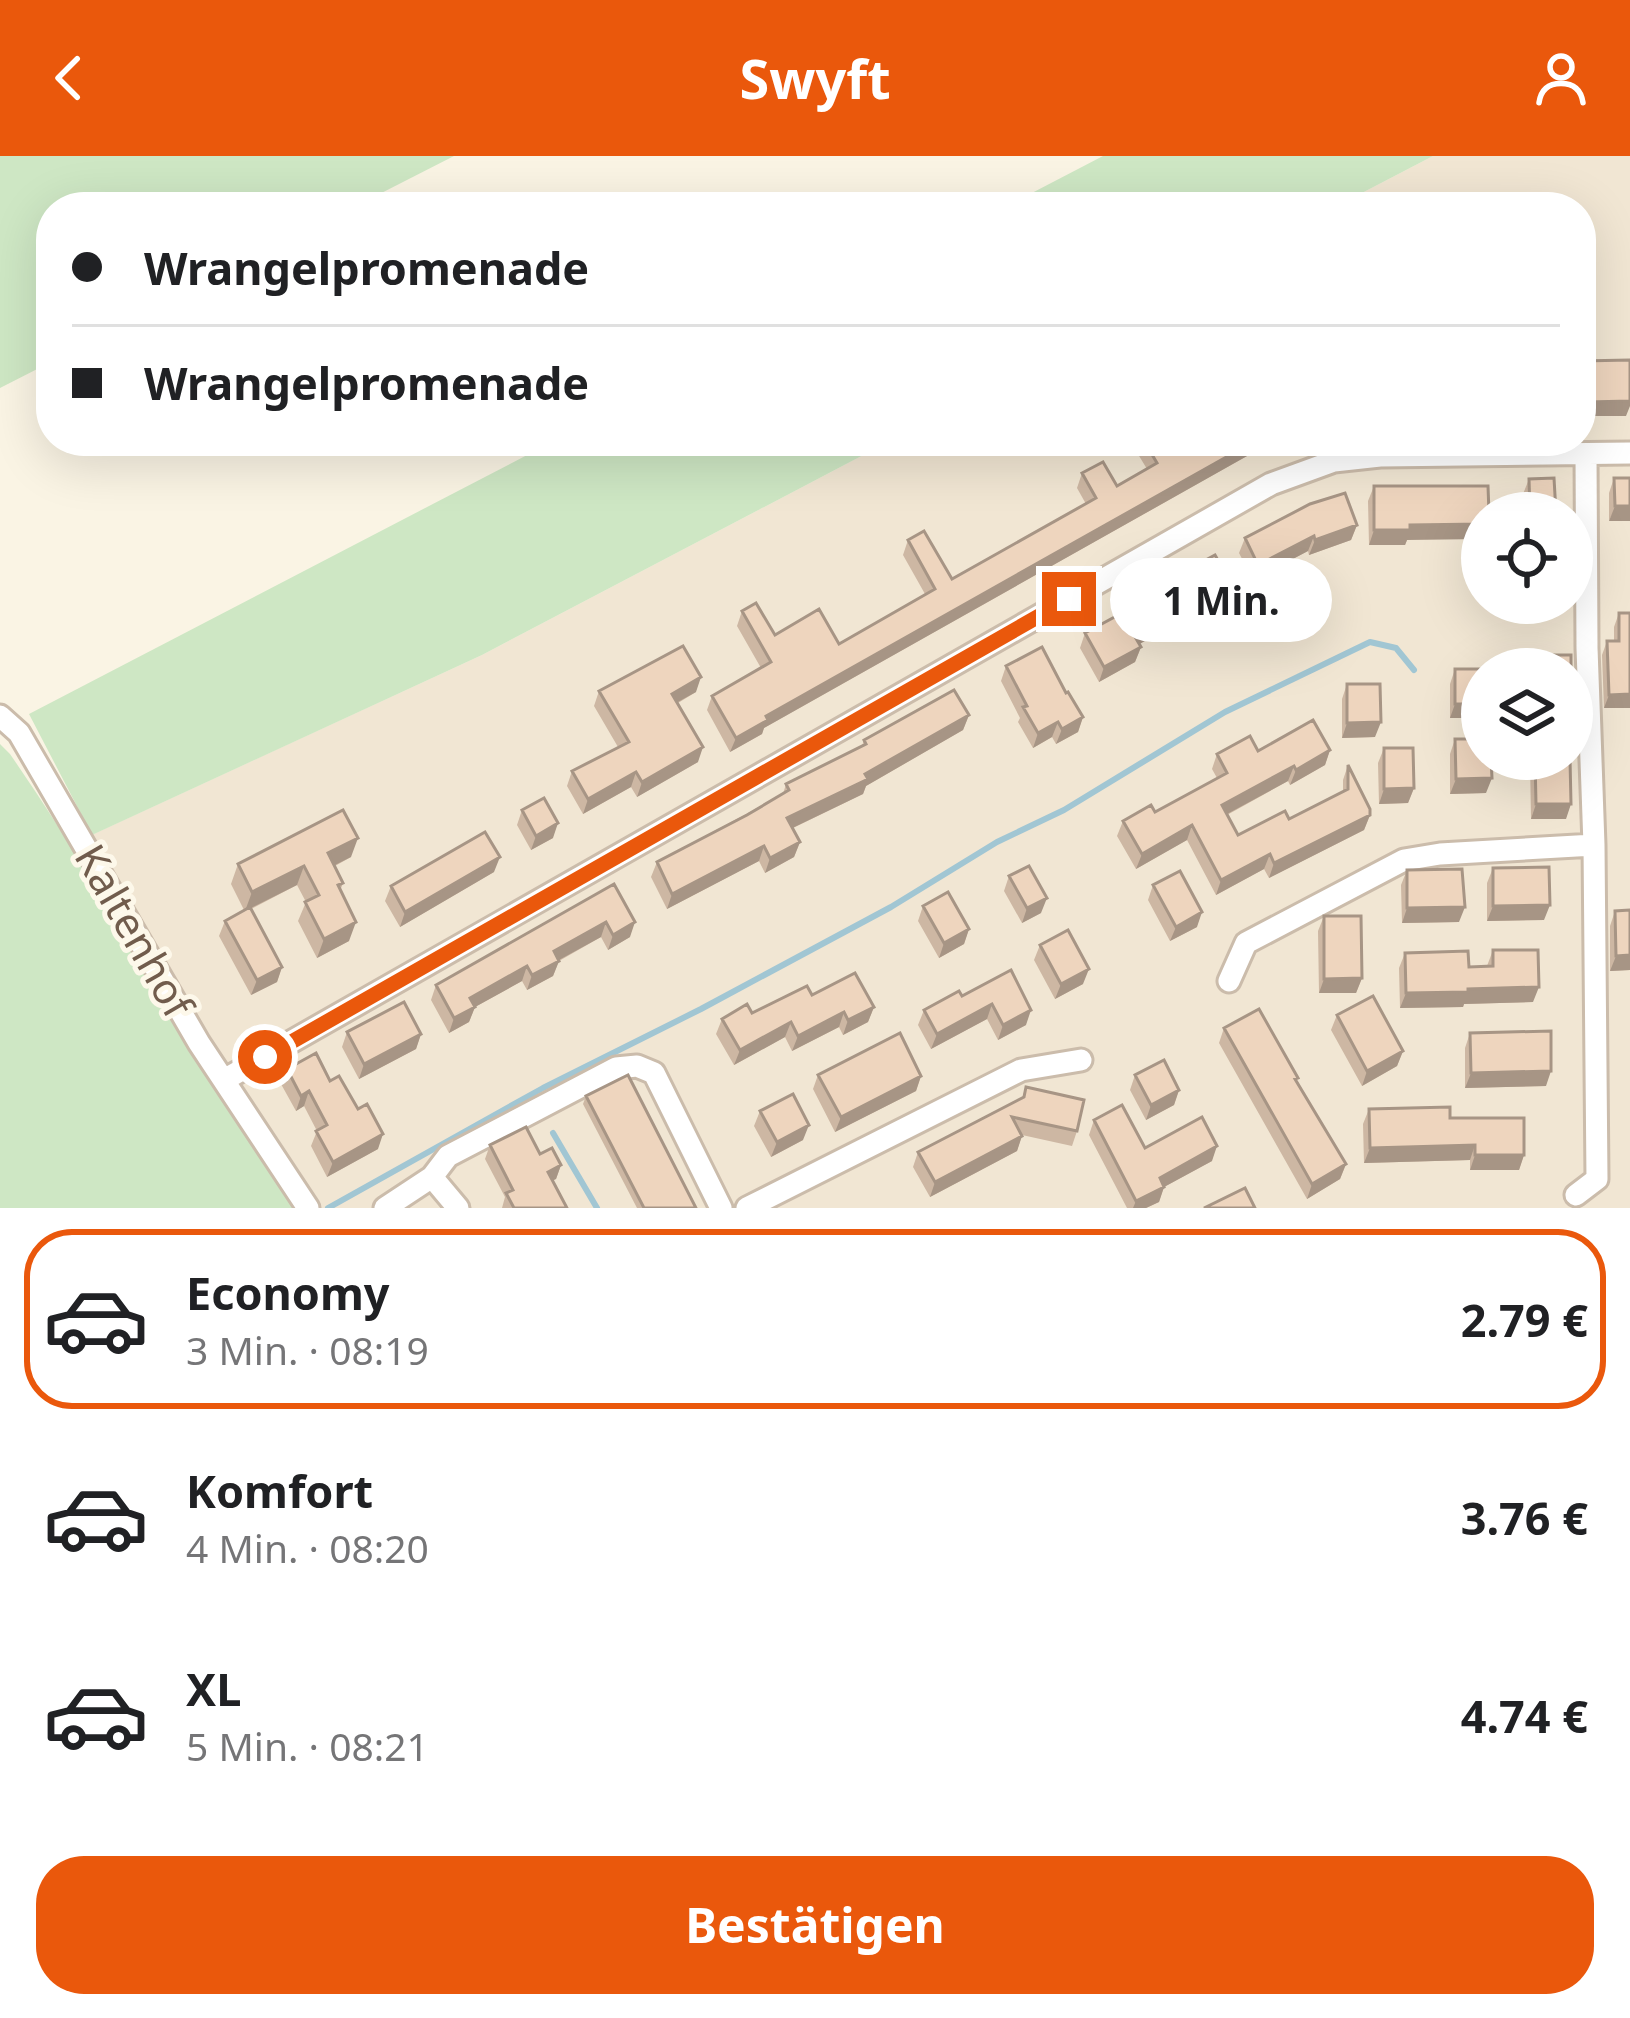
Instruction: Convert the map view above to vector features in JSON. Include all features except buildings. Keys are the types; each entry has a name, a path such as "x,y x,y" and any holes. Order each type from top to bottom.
{"street":[{"path":"1596,454 1630,453"},
{"path":"224,1080 1270,484 1334,461 1449,456"},
{"path":"1576,1195 1597,1179 1586,456"},
{"name":"Kaltenhof","path":"0,716 19,733 199,1043 308,1208"},
{"path":"1228,981 1246,943 1404,860 1594,845"},
{"path":"747,1208 1021,1070 1081,1060"},
{"path":"385,1208 432,1177 448,1156 616,1068 638,1066 654,1073 721,1208"},
{"path":"432,1177 458,1208"}],"shaded area":[{"path":"1433,156 1630,156 1630,1208 294,1208 72,844 482,655 861,456 1596,456 1596,192 1364,192"}],"green space":[{"path":"0,156 454,156 383,192 36,192 36,370 0,388"},
{"path":"1103,156 1433,156 1364,192 1034,192"},
{"path":"525,456 861,456 482,655 92,835 29,714"},
{"path":"0,744 83,866 294,1208 0,1208"}],"waterway":[{"path":"328,1208 543,1088 891,907 1225,712 1370,642 1396,648 1414,670"},
{"path":"553,1133 597,1208"}],"route":[{"path":"265,1057 1069,599"}]}
